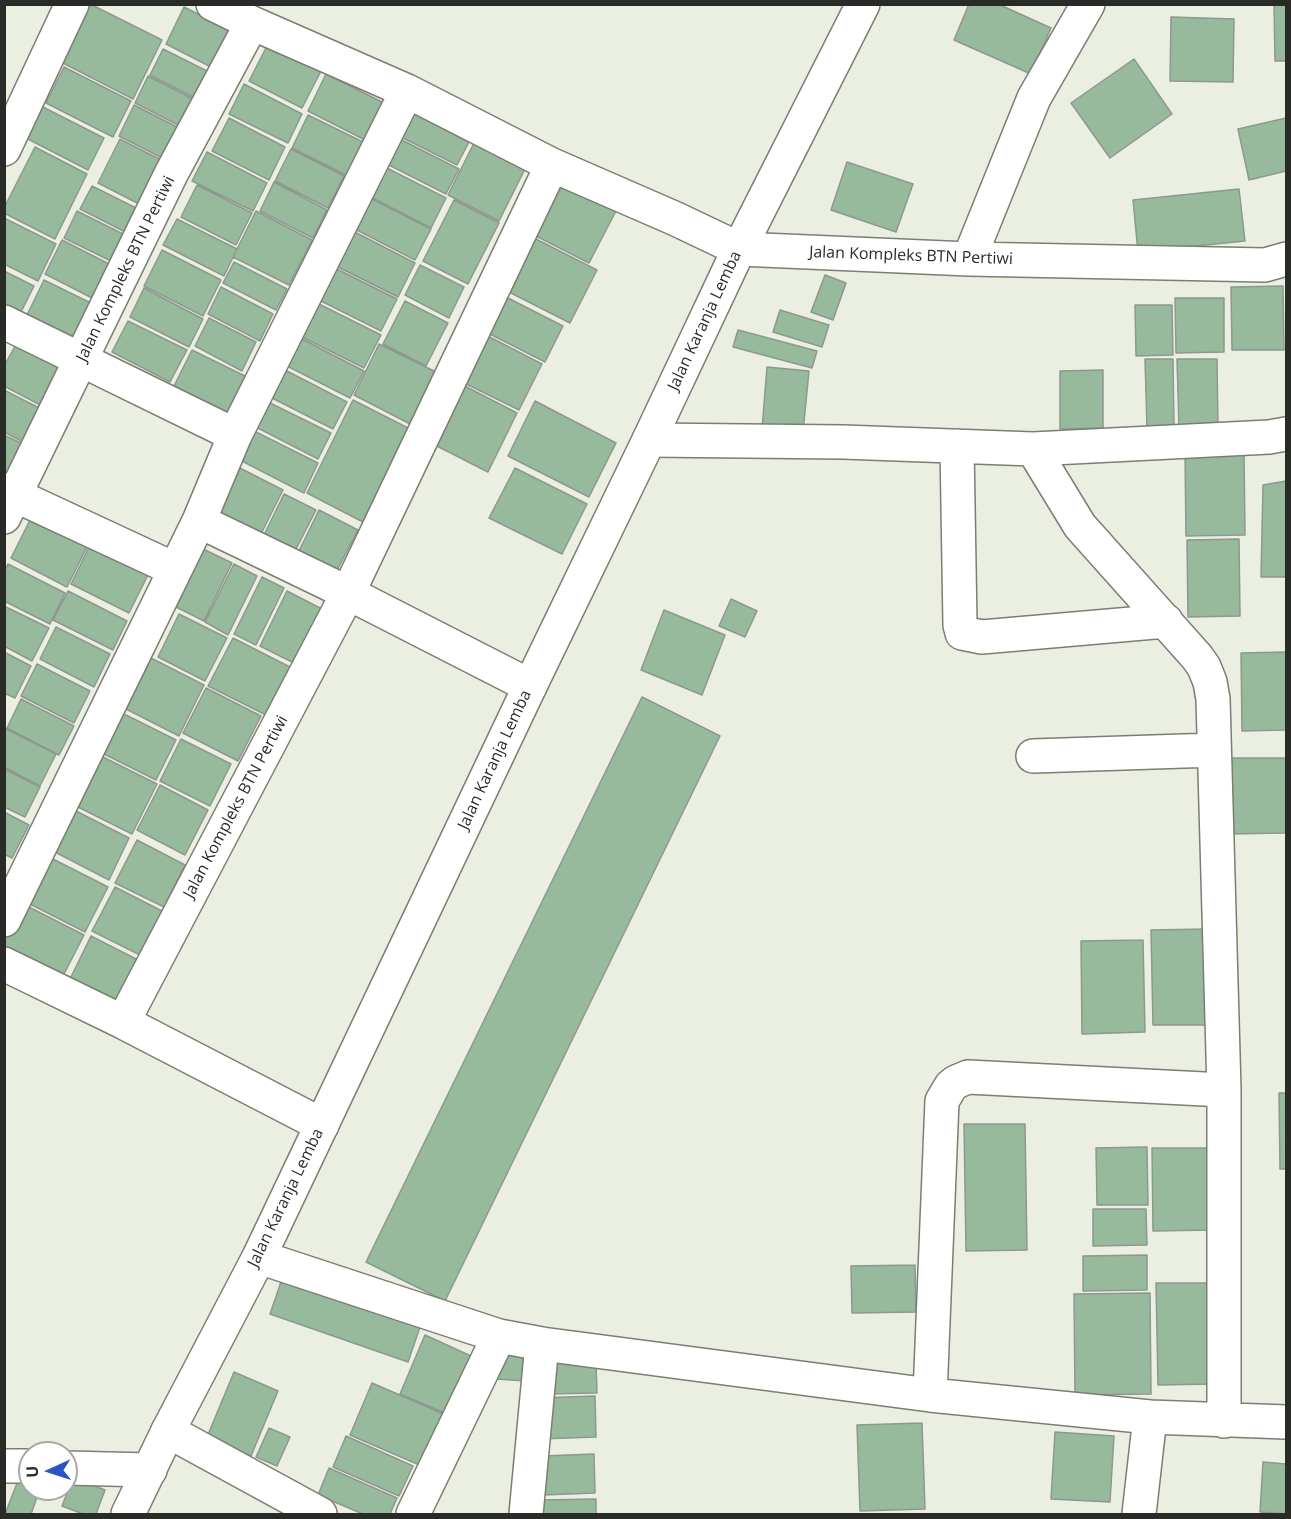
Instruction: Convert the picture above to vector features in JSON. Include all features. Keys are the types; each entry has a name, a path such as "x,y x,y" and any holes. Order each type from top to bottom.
{"street":[{"path":"4,149 72,4"},
{"name":"Jalan Kompleks BTN Pertiwi","path":"213,4 407,91 552,165 739,249 969,259 1265,266 1287,259"},
{"name":"Jalan Karanja Lemba","path":"128,1515 168,1431 259,1257 739,249 863,4"},
{"path":"969,259 1034,98 1088,4"},
{"name":"Jalan Kompleks BTN Pertiwi","path":"8,501 82,361 171,174 252,23"},
{"path":"4,920 199,520 235,435 407,91"},
{"name":"Jalan Kompleks BTN Pertiwi","path":"123,1022 348,593 552,165"},
{"path":"4,322 235,435"},
{"path":"649,440 843,442 1033,449 1269,437 1287,434"},
{"path":"957,446 962,633 982,637 1166,621"},
{"path":"1033,449 1080,526 1197,657 1210,682 1213,699 1224,1090 1224,1420"},
{"path":"8,501 174,569"},
{"path":"199,520 530,686"},
{"path":"1033,756 1214,750"},
{"path":"4,964 123,1022 322,1125"},
{"path":"930,1395 942,1101 951,1086 968,1077 1224,1090"},
{"path":"259,1257 499,1336 542,1344 930,1395 1150,1417 1287,1422"},
{"path":"413,1515 499,1336"},
{"path":"525,1515 542,1344"},
{"path":"1139,1515 1150,1417"},
{"path":"168,1431 321,1515"},
{"path":"78,1467 150,1470"}],"building":[{"path":"90,4 162,40 133,99 61,62"},
{"path":"969,4 998,4 1051,28 1031,74 954,40"},
{"path":"1274,4 1286,4 1286,61 1275,61"},
{"path":"184,7 230,30 211,67 166,44"},
{"path":"1171,17 1234,19 1233,82 1170,81"},
{"path":"268,44 321,71 302,108 249,81"},
{"path":"163,49 215,75 201,101 150,75"},
{"path":"1134,59 1172,114 1110,158 1071,103"},
{"path":"64,67 131,101 113,137 46,103"},
{"path":"326,74 384,103 365,140 308,111"},
{"path":"148,76 197,101 184,128 135,103"},
{"path":"244,84 302,114 288,143 229,114"},
{"path":"134,105 183,130 168,161 119,136"},
{"path":"41,106 104,138 88,170 26,138"},
{"path":"407,110 469,142 457,165 395,134"},
{"path":"308,115 365,143 348,176 292,148"},
{"path":"229,118 285,147 269,180 212,151"},
{"path":"1286,118 1286,171 1249,180 1238,129"},
{"path":"392,135 459,169 446,194 379,160"},
{"path":"120,139 167,163 145,207 98,183"},
{"path":"474,143 525,169 499,221 448,195"},
{"path":"35,147 87,174 55,239 4,213 4,208"},
{"path":"291,149 344,176 328,208 275,181"},
{"path":"207,152 267,183 253,211 192,181"},
{"path":"847,162 913,184 896,232 831,210"},
{"path":"379,164 446,198 431,228 365,194"},
{"path":"274,182 327,210 313,238 260,211"},
{"path":"560,183 616,211 589,263 534,235"},
{"path":"197,185 252,213 236,245 181,217"},
{"path":"92,186 148,214 137,238 80,209"},
{"path":"1239,189 1245,241 1138,252 1133,200"},
{"path":"366,196 431,229 415,260 351,227"},
{"path":"454,200 499,223 468,284 423,261"},
{"path":"77,211 131,238 117,264 64,238"},
{"path":"256,211 312,240 289,285 233,257"},
{"path":"4,218 56,244 38,281 4,264"},
{"path":"177,219 237,249 224,276 163,245"},
{"path":"349,229 415,263 398,297 332,264"},
{"path":"532,237 597,270 570,323 505,290"},
{"path":"62,240 115,267 98,301 45,274"},
{"path":"162,250 221,280 203,316 144,286"},
{"path":"234,262 287,289 276,310 223,283"},
{"path":"420,265 464,287 449,318 405,295"},
{"path":"333,267 397,299 381,331 317,299"},
{"path":"4,271 34,286 19,316 4,309"},
{"path":"825,275 846,283 833,320 811,312"},
{"path":"44,280 95,305 76,344 25,319"},
{"path":"1283,286 1284,350 1232,350 1231,287"},
{"path":"221,287 273,314 260,341 208,314"},
{"path":"144,288 203,319 189,347 130,317"},
{"path":"504,296 563,326 545,362 486,332"},
{"path":"1175,298 1224,298 1224,352 1176,353"},
{"path":"313,301 381,335 364,368 296,334"},
{"path":"405,301 448,323 426,366 383,344"},
{"path":"1135,305 1172,305 1173,355 1136,356"},
{"path":"780,310 829,325 822,347 773,332"},
{"path":"209,318 256,342 242,371 195,346"},
{"path":"128,321 187,350 170,382 112,352"},
{"path":"738,330 817,351 812,368 733,347"},
{"path":"482,333 542,364 519,410 458,380"},
{"path":"300,338 364,371 350,398 287,366"},
{"path":"19,339 66,364 44,407 4,386 4,366"},
{"path":"379,344 438,373 412,425 354,395"},
{"path":"192,350 247,377 225,420 171,392"},
{"path":"1145,359 1173,359 1174,428 1147,429"},
{"path":"1177,359 1217,359 1218,428 1179,429"},
{"path":"767,367 809,371 803,432 762,429"},
{"path":"283,369 347,402 333,429 270,397"},
{"path":"1103,370 1103,428 1060,429 1060,371"},
{"path":"459,383 517,413 488,472 429,442"},
{"path":"4,390 49,413 31,446 4,432"},
{"path":"353,400 410,429 363,522 307,493"},
{"path":"266,401 331,433 318,459 254,426"},
{"path":"535,401 616,443 589,497 508,456"},
{"path":"250,429 318,463 304,493 236,458"},
{"path":"4,435 31,448 4,482"},
{"path":"1244,451 1245,535 1186,536 1185,452"},
{"path":"232,464 283,490 259,538 209,513"},
{"path":"515,468 587,504 562,554 489,518"},
{"path":"1286,481 1286,577 1261,577 1263,485"},
{"path":"284,494 316,510 292,557 261,541"},
{"path":"319,510 358,530 334,576 296,557"},
{"path":"32,516 88,545 67,587 11,558"},
{"path":"1239,539 1240,616 1188,617 1187,540"},
{"path":"92,541 150,571 129,613 71,584"},
{"path":"197,546 232,563 204,621 168,603"},
{"path":"8,564 65,593 50,624 4,601 4,571"},
{"path":"234,564 257,576 228,635 205,622"},
{"path":"262,577 284,588 256,645 234,634"},
{"path":"68,591 127,621 113,650 53,620"},
{"path":"287,591 322,609 294,663 260,646"},
{"path":"731,599 757,611 745,637 719,626"},
{"path":"4,606 49,628 32,661 4,646"},
{"path":"664,610 725,635 702,695 641,670"},
{"path":"179,614 227,638 205,681 158,657"},
{"path":"56,627 110,654 94,687 40,659"},
{"path":"233,638 290,667 266,715 208,686"},
{"path":"4,652 31,666 15,698 4,693"},
{"path":"1286,652 1286,730 1242,731 1241,653"},
{"path":"151,658 204,685 179,736 126,709"},
{"path":"37,664 90,691 74,723 21,696"},
{"path":"206,688 261,716 238,761 183,733"},
{"path":"642,697 720,736 445,1301 366,1262"},
{"path":"21,699 74,726 59,755 7,728"},
{"path":"122,713 176,740 156,780 102,753"},
{"path":"4,728 56,754 40,786 4,767"},
{"path":"181,739 231,764 210,806 160,781"},
{"path":"97,754 157,784 132,834 72,804"},
{"path":"1226,758 1286,758 1286,833 1228,834"},
{"path":"4,769 40,787 25,817 4,807"},
{"path":"160,785 208,810 185,855 137,830"},
{"path":"74,810 129,838 109,880 53,851"},
{"path":"4,812 29,825 12,858 4,854"},
{"path":"137,840 185,865 164,907 115,883"},
{"path":"47,856 108,887 85,932 24,901"},
{"path":"115,887 164,912 142,956 92,931"},
{"path":"21,903 84,935 63,976 4,947 4,936"},
{"path":"1208,929 1210,1025 1153,1025 1151,930"},
{"path":"91,936 138,960 116,1002 70,979"},
{"path":"1143,940 1145,1032 1082,1034 1081,941"},
{"path":"1279,1093 1286,1093 1286,1169 1280,1169"},
{"path":"964,1124 1025,1124 1027,1250 966,1251"},
{"path":"1147,1147 1148,1205 1097,1205 1096,1148"},
{"path":"1152,1148 1212,1148 1213,1230 1153,1231"},
{"path":"1093,1209 1146,1209 1147,1245 1093,1246"},
{"path":"1147,1255 1147,1290 1083,1291 1083,1256"},
{"path":"915,1265 916,1312 852,1313 851,1266"},
{"path":"282,1279 420,1327 408,1362 270,1314"},
{"path":"1156,1283 1210,1283 1212,1384 1158,1385"},
{"path":"1150,1293 1151,1394 1075,1395 1074,1294"},
{"path":"425,1335 471,1356 447,1414 400,1394"},
{"path":"499,1346 528,1349 526,1381 496,1379"},
{"path":"596,1362 597,1393 548,1394 547,1363"},
{"path":"234,1372 278,1391 251,1456 207,1437"},
{"path":"372,1383 446,1415 424,1467 350,1435"},
{"path":"595,1396 596,1437 539,1439 538,1398"},
{"path":"922,1423 925,1509 860,1511 857,1425"},
{"path":"269,1428 290,1437 277,1466 256,1457"},
{"path":"1055,1432 1114,1436 1110,1502 1051,1499"},
{"path":"346,1436 413,1466 399,1496 333,1467"},
{"path":"594,1454 595,1493 543,1495 542,1456"},
{"path":"1263,1462 1286,1464 1286,1514 1260,1512"},
{"path":"329,1468 397,1498 390,1514 363,1514 318,1495"},
{"path":"78,1480 105,1490 96,1514 83,1514 62,1506 64,1501 78,1501"},
{"path":"18,1481 18,1501 36,1501 31,1514 5,1514"},
{"path":"596,1499 596,1514 541,1514 540,1500"}]}
